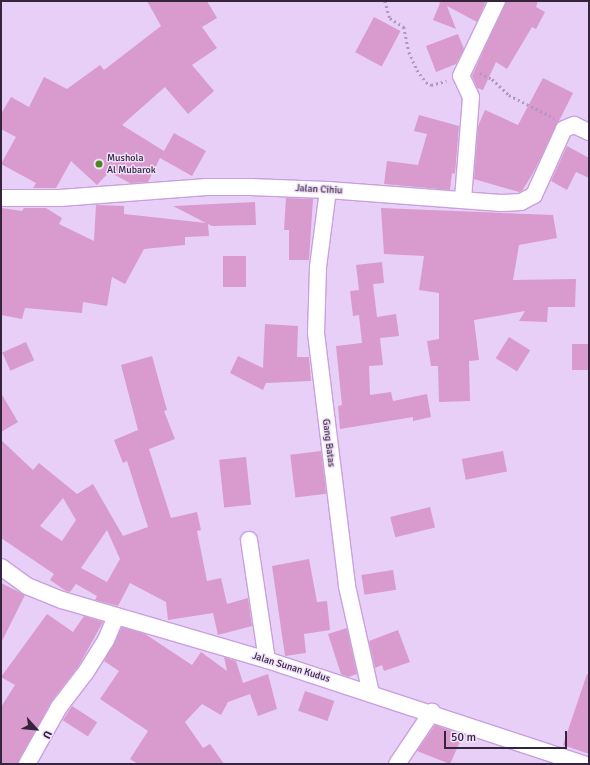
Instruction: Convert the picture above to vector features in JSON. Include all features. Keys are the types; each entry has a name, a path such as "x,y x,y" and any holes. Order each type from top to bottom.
{"street":[{"path":"463,199 471,97 461,77 497,1"},
{"path":"569,125 589,132"},
{"name":"Jalan Cihiu","path":"1,198 60,198 208,187 328,190 501,203 530,199 537,190 563,131 569,125"},
{"name":"Gang Batas","path":"328,190 318,267 316,333 347,586 371,693"},
{"path":"250,540 267,660"},
{"name":"Jalan Sunan Kudus","path":"1,567 39,592 116,617 267,660 432,712 584,764"},
{"path":"27,764 59,707 86,672 106,640 116,617"},
{"path":"397,764 432,712"}],"path":[{"path":"385,1 390,18 404,27 410,52 417,70 426,82 436,85 464,69 492,79 518,101 569,125"}],"building":[{"path":"147,1 207,1 217,18 202,27 217,48 192,65 214,91 188,114 165,87 122,125 164,151 174,133 206,151 192,176 160,158 148,182 130,183 109,172 97,185 71,161 56,188 33,188 36,183 1,164 16,137 1,129 1,114 11,97 29,107 44,77 67,89 100,65 104,70 161,26"},
{"path":"437,1 486,1 477,22 447,6 456,29 433,20 440,3"},
{"path":"506,1 538,1 536,7 545,12 536,29 532,27 507,69 496,62 483,90 477,88 472,76"},
{"path":"374,17 400,31 382,66 355,52"},
{"path":"458,34 464,49 456,64 436,72 426,46"},
{"path":"543,78 573,93 533,173 522,191 519,192 474,179 478,126 485,110 518,125"},
{"path":"419,115 459,126 455,174 452,173 450,190 384,184 387,161 418,165 427,134 414,131"},
{"path":"567,146 589,158 589,178 576,172 567,190 551,181"},
{"path":"286,198 313,199 309,260 289,260 289,230 284,230"},
{"path":"255,202 256,225 212,226 208,224 209,236 185,237 185,245 144,249 125,284 112,277 107,306 83,302 82,313 25,308 22,319 1,315 1,208 22,211 24,208 46,208 62,218 59,224 94,241 96,205 124,206 124,214 206,223 173,206"},
{"path":"381,208 553,215 557,238 519,245 513,280 576,279 575,307 548,307 547,322 519,321 525,311 474,320 479,360 469,361 470,401 439,402 438,366 431,366 427,341 439,339 439,293 419,290 424,256 384,254"},
{"path":"223,256 246,256 246,287 223,287"},
{"path":"382,262 384,283 373,284 377,317 396,314 399,336 380,338 383,365 369,366 370,395 391,392 393,401 427,394 431,417 413,421 413,417 340,429 338,406 342,405 336,346 362,343 359,315 353,316 350,291 359,290 356,265"},
{"path":"265,324 298,326 297,357 309,357 311,381 266,383 263,390 230,373 238,356 263,368"},
{"path":"509,337 530,350 517,371 496,358"},
{"path":"26,342 34,360 10,371 2,353"},
{"path":"572,344 589,344 589,370 572,370"},
{"path":"152,356 167,410 164,411 175,439 149,449 171,518 197,512 201,530 197,531 207,581 221,578 227,604 248,598 252,626 218,635 213,613 168,620 166,602 130,583 118,606 95,600 97,596 76,584 70,592 66,591 50,580 54,574 1,538 1,440 33,470 39,463 77,494 93,484 123,536 148,527 127,461 123,463 114,440 138,430 121,365","holes":["63,498 76,520 62,541 40,526","107,530 120,559 107,582 81,568"]},
{"path":"1,393 18,422 1,432"},
{"path":"321,451 326,494 295,497 290,455"},
{"path":"503,451 507,472 466,480 462,459"},
{"path":"246,457 251,505 224,508 219,460"},
{"path":"430,507 435,527 395,537 390,517"},
{"path":"309,559 317,602 327,601 330,630 304,634 306,653 285,656 272,566"},
{"path":"393,570 396,590 365,595 361,575"},
{"path":"1,583 25,595 1,643"},
{"path":"47,614 73,632 84,616 103,622 78,667 51,702 18,764 1,764 1,707 15,685 1,677"},
{"path":"122,627 145,634 192,665 201,652 227,671 224,657 236,661 243,683 268,674 277,709 258,716 250,694 228,702 221,715 202,704 185,722 203,748 210,744 224,764 138,764 130,759 148,731 100,699 119,671 104,661"},
{"path":"347,628 357,674 348,677 341,674 328,634"},
{"path":"398,630 410,662 384,671 382,665 375,668 369,641"},
{"path":"587,674 589,675 589,754 563,745"},
{"path":"305,691 334,701 327,721 298,711"},
{"path":"72,706 97,722 88,737 63,720"},
{"path":"435,725 463,735 450,764 417,751"}],"place":[{"name":"Mushola Al Mubarok","path":"99,164"}]}
